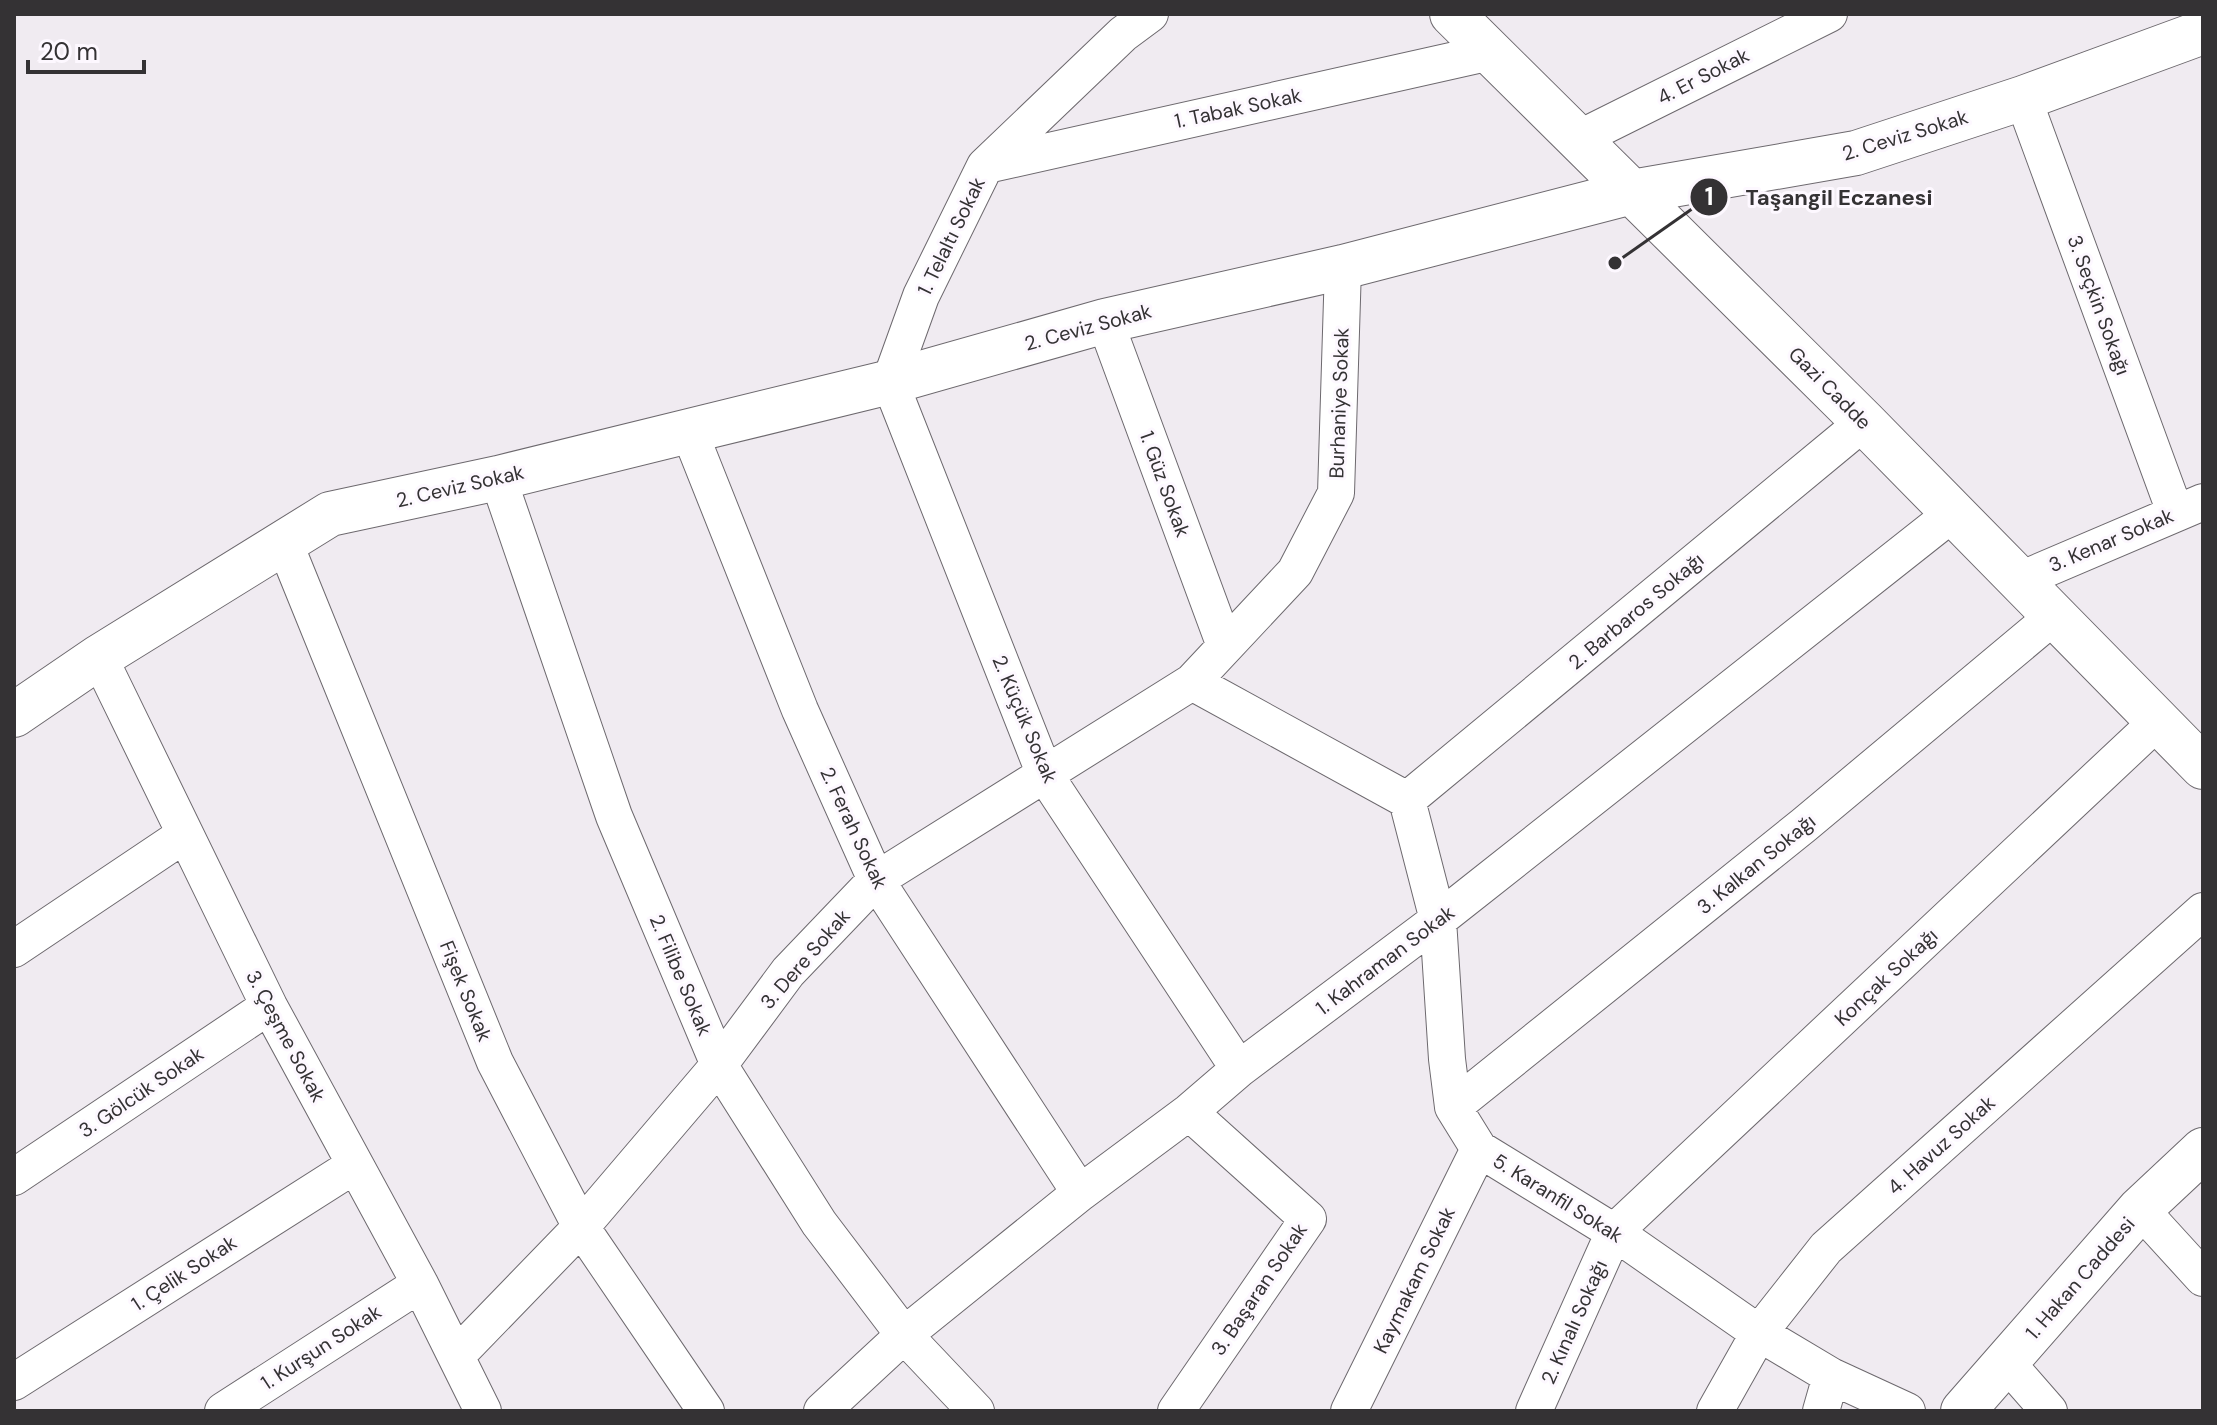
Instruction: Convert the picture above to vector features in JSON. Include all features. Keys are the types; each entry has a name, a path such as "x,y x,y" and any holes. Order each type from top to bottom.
{"main road":[{"name":"Gazi Cadde","path":"1473,26 1578,139 1864,422 2203,767"},
{"name":"2. Ceviz Sokak","path":"14,715 99,657 330,514 498,478 890,382 1105,321 1343,267 1632,192 1856,153 2023,98 2203,32"},
{"name":"1. Hakan Caddesi","path":"1963,1411 2140,1209 2203,1150"}],"street":[{"name":"1. Telaltı Sokak","path":"890,382 921,296 985,166 1123,34 1150,14"},
{"name":"4. Er Sokak","path":"1578,139 1829,14"},
{"name":"1. Tabak Sokak","path":"985,166 1473,26"},
{"name":"3. Seçkin Sokağı","path":"2023,98 2189,507"},
{"name":"Burhaniye Sokak","path":"1225,646 1295,572 1336,493 1343,267"},
{"name":"1. Güz Sokak","path":"1105,321 1225,646"},
{"name":"2. Küçük Sokak","path":"890,382 1045,775 1239,1069"},
{"name":"2. Barbaros Sokağı","path":"1407,800 1864,422"},
{"name":"2. Ferah Sokak","path":"689,431 800,710 876,880 1080,1193"},
{"name":"2. Filibe Sokak","path":"498,478 614,816 719,1065 819,1223 904,1335 976,1411"},
{"name":"3. Kenar Sokak","path":"2020,580 2189,507"},
{"name":"1. Kahraman Sokak","path":"822,1411 904,1335 1080,1193 1438,920 1953,513"},
{"name":"Fişek Sokak","path":"284,542 495,1062 581,1227 706,1411"},
{"name":"3. Kalkan Sokağı","path":"1453,1107 1804,825 2054,616"},
{"name":"3. Dere Sokak","path":"457,1355 581,1227 719,1065 788,972 876,880 1192,682 1225,646"},
{"name":"3. Çeşme Sokak","path":"99,657 269,1006 420,1284 483,1411"},
{"path":"1192,682 1407,800"},
{"name":"Konçak Sokağı","path":"1614,1232 2158,721"},
{"name":"5. Karanfil Sokak","path":"1407,800 1438,920 1453,1107 1479,1149 1614,1232 1759,1333 1831,1376 1907,1411"},
{"path":"14,949 184,835"},
{"name":"4. Havuz Sokak","path":"1715,1411 1759,1333 1826,1248 2203,911"},
{"name":"3. Gölcük Sokak","path":"14,1177 269,1006"},
{"name":"3. Başaran Sokak","path":"1176,1411 1308,1219 1189,1112"},
{"name":"Kaymakam Sokak","path":"1349,1411 1479,1149"},
{"name":"1. Çelik Sokak","path":"14,1382 355,1165"},
{"path":"2140,1209 2203,1278"},
{"name":"2. Kınalı Sokağı","path":"1534,1411 1614,1232"},
{"name":"1. Kurşun Sokak","path":"223,1411 420,1284"},
{"path":"2006,1362 2049,1411"},
{"path":"1821,1411 1831,1376"}],"place":[{"name":"Taşangil Eczanesi","path":"1615,263"}]}
